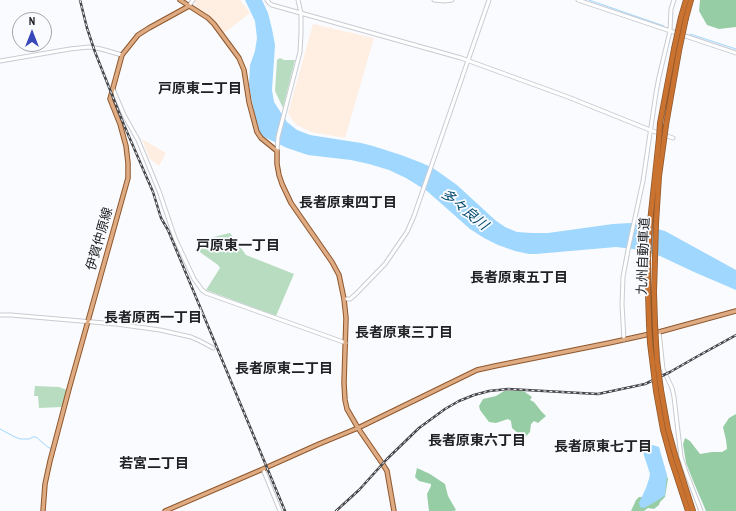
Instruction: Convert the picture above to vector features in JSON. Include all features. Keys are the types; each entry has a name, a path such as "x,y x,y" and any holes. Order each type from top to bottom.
{"highway":[{"name":"九州自動車道","path":"686,0 684,17 660,123 661,139 650,222 648,292 657,361 658,391 663,430 688,511"},
{"name":"九州自動車道","path":"684,17 691,0"},
{"name":"九州自動車道","path":"661,139 666,125 676,50"},
{"name":"九州自動車道","path":"652,324 657,176"},
{"name":"九州自動車道","path":"658,391 676,458 693,511"}],"main road":[{"path":"180,0 208,18 239,58 244,70 256,132 277,151 279,175 291,203 339,275 346,318 344,383 347,409 387,471 394,511"},
{"name":"伊賀仲原線","path":"43,511 46,476 125,188 128,170 126,146 120,124 110,99 122,55 138,35 189,6"},
{"path":"165,511 358,428 477,370 660,332 736,311"}],"street":[{"path":"189,6 193,0"},
{"path":"267,0 272,5 468,60 673,138"},
{"path":"277,151 277,145 300,52 301,13 298,0"},
{"path":"434,0 452,0"},
{"path":"344,299 350,299 355,295 385,264 407,232 489,0"},
{"path":"578,0 736,53"},
{"path":"624,340 622,291 623,277 643,181 659,77 670,31 674,0"},
{"path":"0,61 89,47 101,48 122,55"},
{"path":"113,87 124,115 138,140 159,191 175,238 194,280 202,290 206,294 346,343"},
{"path":"0,315 116,324 160,330 191,337 213,348"},
{"path":"660,332 663,369 672,388 674,397 681,456 701,511"},
{"path":"263,469 280,511"}],"shaded area":[{"path":"196,0 240,0 250,13 224,33 211,17 195,6"},
{"path":"313,24 374,38 345,138 311,132 295,124 288,113"},
{"path":"142,139 166,153 159,166 149,158"}],"green space":[{"path":"700,0 736,0 736,27 719,29 707,25 699,11"},
{"path":"280,58 284,60 295,60 283,108 275,91 277,60"},
{"path":"230,233 246,255 294,274 276,316 206,290 220,268 197,250 205,239"},
{"path":"35,386 59,387 67,390 62,407 39,408 38,396 34,396"},
{"path":"504,391 525,392 532,397 530,400 534,402 546,416 538,423 534,421 531,424 530,432 525,437 512,428 511,421 508,419 496,423 489,422 480,410 479,406 483,399 496,396"},
{"path":"736,414 736,511 706,511 686,463 683,444 685,438 690,441 700,454 722,452 727,449 723,427 729,418"},
{"path":"417,468 430,474 445,484 448,496 456,510 429,511 427,494 431,484 419,481 415,477"},
{"path":"666,474 668,479 665,497 659,505 654,509 648,508 644,511 631,511 639,497 650,497"}],"water":[{"name":"多々良川","path":"245,0 262,0 268,13 275,45 272,90 274,102 287,122 297,130 310,135 373,146 433,168 457,185 495,220 505,227 517,232 548,233 630,223 665,231 736,270 736,290 660,256 633,249 616,247 536,254 515,251 498,245 470,229 427,191 406,178 389,170 351,160 308,155 287,148 262,136 258,130 249,85 250,65 255,51 257,38 255,21"},
{"path":"649,444 659,447 667,475 665,495 644,508 640,507 639,503 646,488 650,474 641,446"}],"waterway":[{"path":"589,0 664,26"},
{"path":"690,34 736,49"},
{"path":"0,429 20,439 36,437 49,448 52,448"}],"railway":[{"path":"80,0 95,52 153,192 161,218 168,230 285,511"},
{"path":"336,511 359,490 387,459 419,428 445,409 459,401 489,391 508,389 598,394 645,384 670,372 736,335"}],"district":[{"name":"戸原東二丁目","path":"200,89"},
{"name":"長者原東四丁目","path":"348,203"},
{"name":"戸原東一丁目","path":"238,246"},
{"name":"長者原東五丁目","path":"519,278"},
{"name":"長者原西一丁目","path":"153,318"},
{"name":"長者原東三丁目","path":"404,333"},
{"name":"長者原東二丁目","path":"284,369"},
{"name":"長者原東六丁目","path":"477,441"},
{"name":"長者原東七丁目","path":"603,447"},
{"name":"若宮二丁目","path":"154,464"}]}
